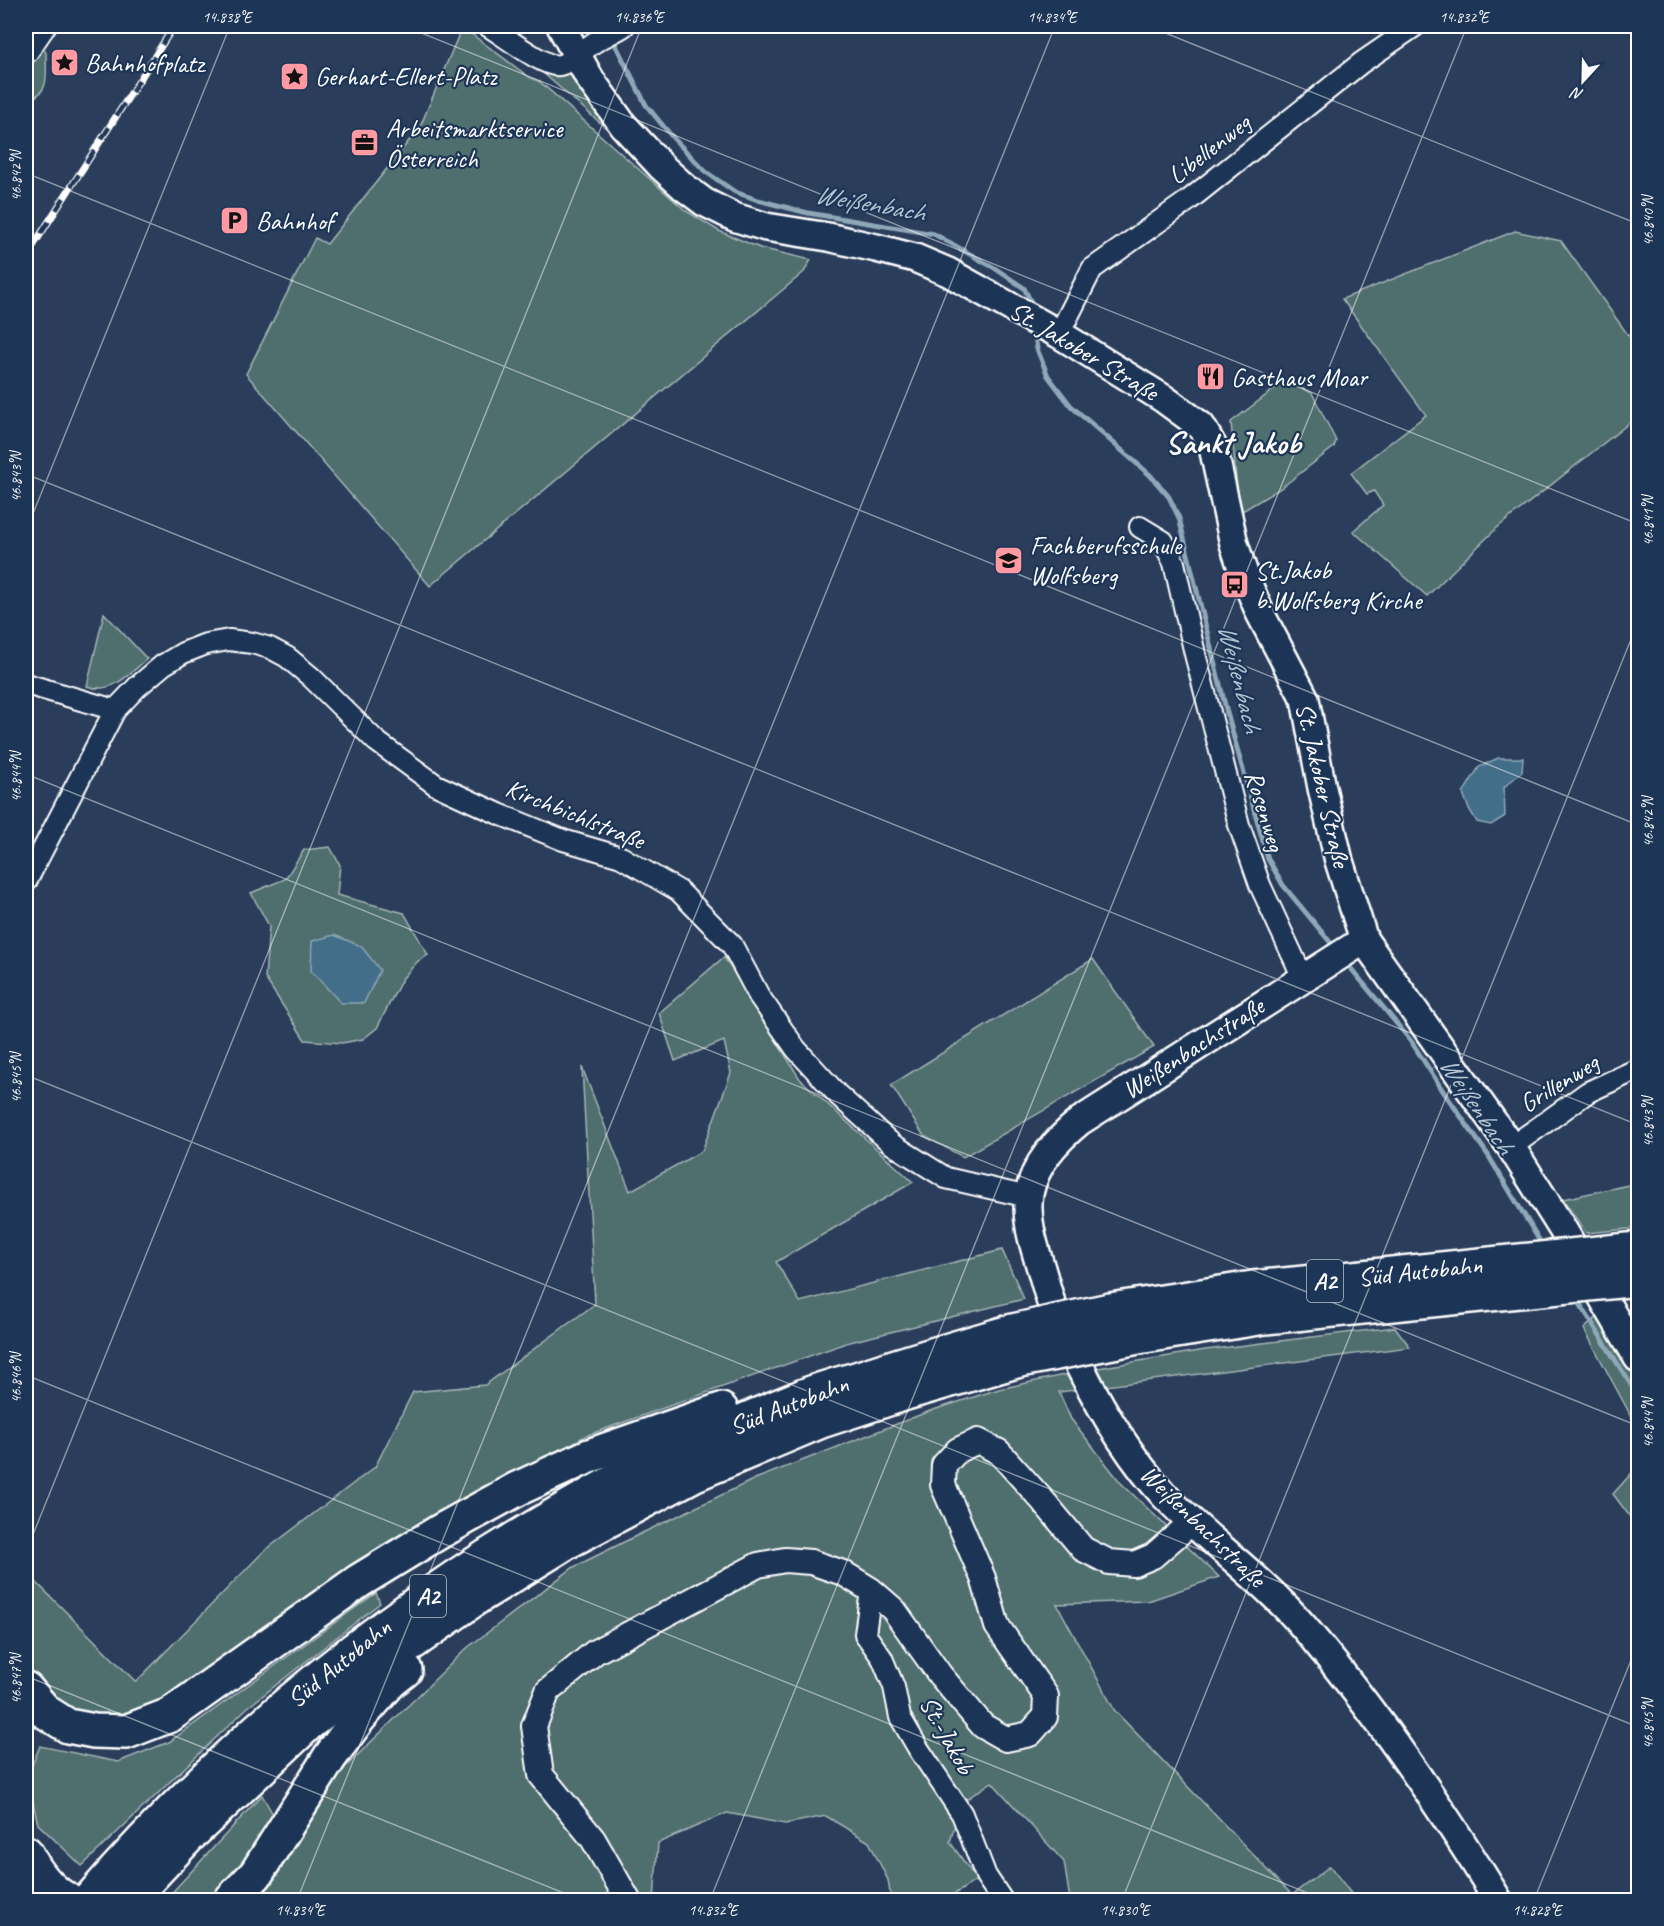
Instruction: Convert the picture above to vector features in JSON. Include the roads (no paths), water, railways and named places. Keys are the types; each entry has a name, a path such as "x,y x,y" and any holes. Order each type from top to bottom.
{"highway":[{"name":"Süd Autobahn","path":"114,1894 189,1836 307,1725 388,1660 476,1598 565,1544 695,1474 821,1421 906,1393 1110,1310 1253,1288 1638,1249"},
{"name":"Süd Autobahn","path":"114,1894 166,1816 231,1753 298,1694 385,1625 478,1561 622,1477 702,1439 804,1396 902,1364 1017,1346 1138,1337 1265,1317 1638,1279"},
{"path":"26,1689 46,1712 68,1726 94,1731 126,1732 170,1715 358,1581 439,1532 517,1489 589,1456 730,1407 804,1396"},
{"path":"231,1900 256,1874 330,1757 358,1719 391,1681 438,1641 476,1598"},
{"path":"26,1853 35,1871 61,1897 67,1900"},
{"path":"26,1893 33,1900"}],"main road":[{"name":"St. Jakober Straße","path":"561,26 586,50 606,102 636,140 684,187 704,202 734,217 766,227 828,237 915,258 957,276 1164,399 1201,426 1213,447 1234,544 1245,577 1260,614 1305,699 1322,788 1340,861 1334,959 1511,1147 1562,1228 1638,1358"},
{"name":"Weißenbachstraße","path":"1334,959 1080,1120 1060,1138 1048,1152 1032,1182 1028,1197 1033,1241 1059,1326 1101,1410 1128,1450 1163,1494 1303,1625 1387,1734 1444,1814 1498,1900"}],"street":[{"path":"26,51 43,26"},
{"path":"488,26 539,60 553,66 561,65 621,27"},
{"name":"Libellenweg","path":"1042,325 1092,269 1189,200 1361,63 1415,26"},
{"name":"Rosenweg","path":"1140,527 1164,541 1174,563 1197,665 1239,825 1260,885 1334,959"},
{"name":"Kirchbichlstraße","path":"26,882 115,710 137,687 163,665 183,653 206,644 229,640 270,648 287,657 311,677 376,741 436,785 562,840 621,857 679,891 732,945 759,996 796,1049 838,1095 892,1144 946,1178 1028,1197"},
{"path":"26,684 115,710"},
{"name":"Grillenweg","path":"1511,1147 1588,1092 1638,1069"},
{"path":"628,1900 593,1839 541,1775 534,1726 548,1691 595,1652 758,1565 785,1560 811,1562 843,1573 871,1590 894,1610 940,1675 983,1726 1006,1739 1030,1734 1045,1717 1046,1696 997,1626 983,1578 943,1485 944,1466 958,1450 978,1441 999,1452 1083,1549 1108,1562 1134,1564 1153,1556 1192,1522"},
{"name":"St.-Jakob","path":"871,1590 865,1634 886,1668 894,1687 900,1717 962,1814 986,1876 1002,1900"}],"water":[{"path":"1498,758 1523,758 1522,772 1504,787 1505,816 1491,825 1477,822 1463,793 1479,767"},
{"path":"334,935 361,946 380,970 364,1003 341,1003 311,971 312,941"}],"waterway":[{"name":"Weißenbach","path":"611,36 646,105 674,139 706,172 735,192 808,213 934,234 993,267 1024,288 1032,309"},
{"name":"Weißenbach","path":"1034,330 1037,349 1048,376 1071,406 1150,475 1169,497 1179,518 1227,713 1268,859 1283,885 1335,948"},
{"name":"Weißenbach","path":"1344,960 1411,1041 1488,1155 1544,1248"},
{"name":"Weißenbach","path":"1575,1296 1638,1396"}],"railway":[{"path":"26,257 174,26"}],"place":[{"name":"Bahnhofplatz","path":"64,63"},
{"name":"Gerhart-Ellert-Platz","path":"294,76"},
{"name":"Arbeitsmarktservice Österreich","path":"365,143"},
{"name":"Bahnhof","path":"235,221"},
{"name":"Gasthaus Moar","path":"1210,377"},
{"name":"Fachberufsschule Wolfsberg","path":"1009,560"},
{"name":"St.Jakob b.Wolfsberg Kirche","path":"1234,585"}],"district":[{"name":"Sankt Jakob","path":"1233,442"}]}
